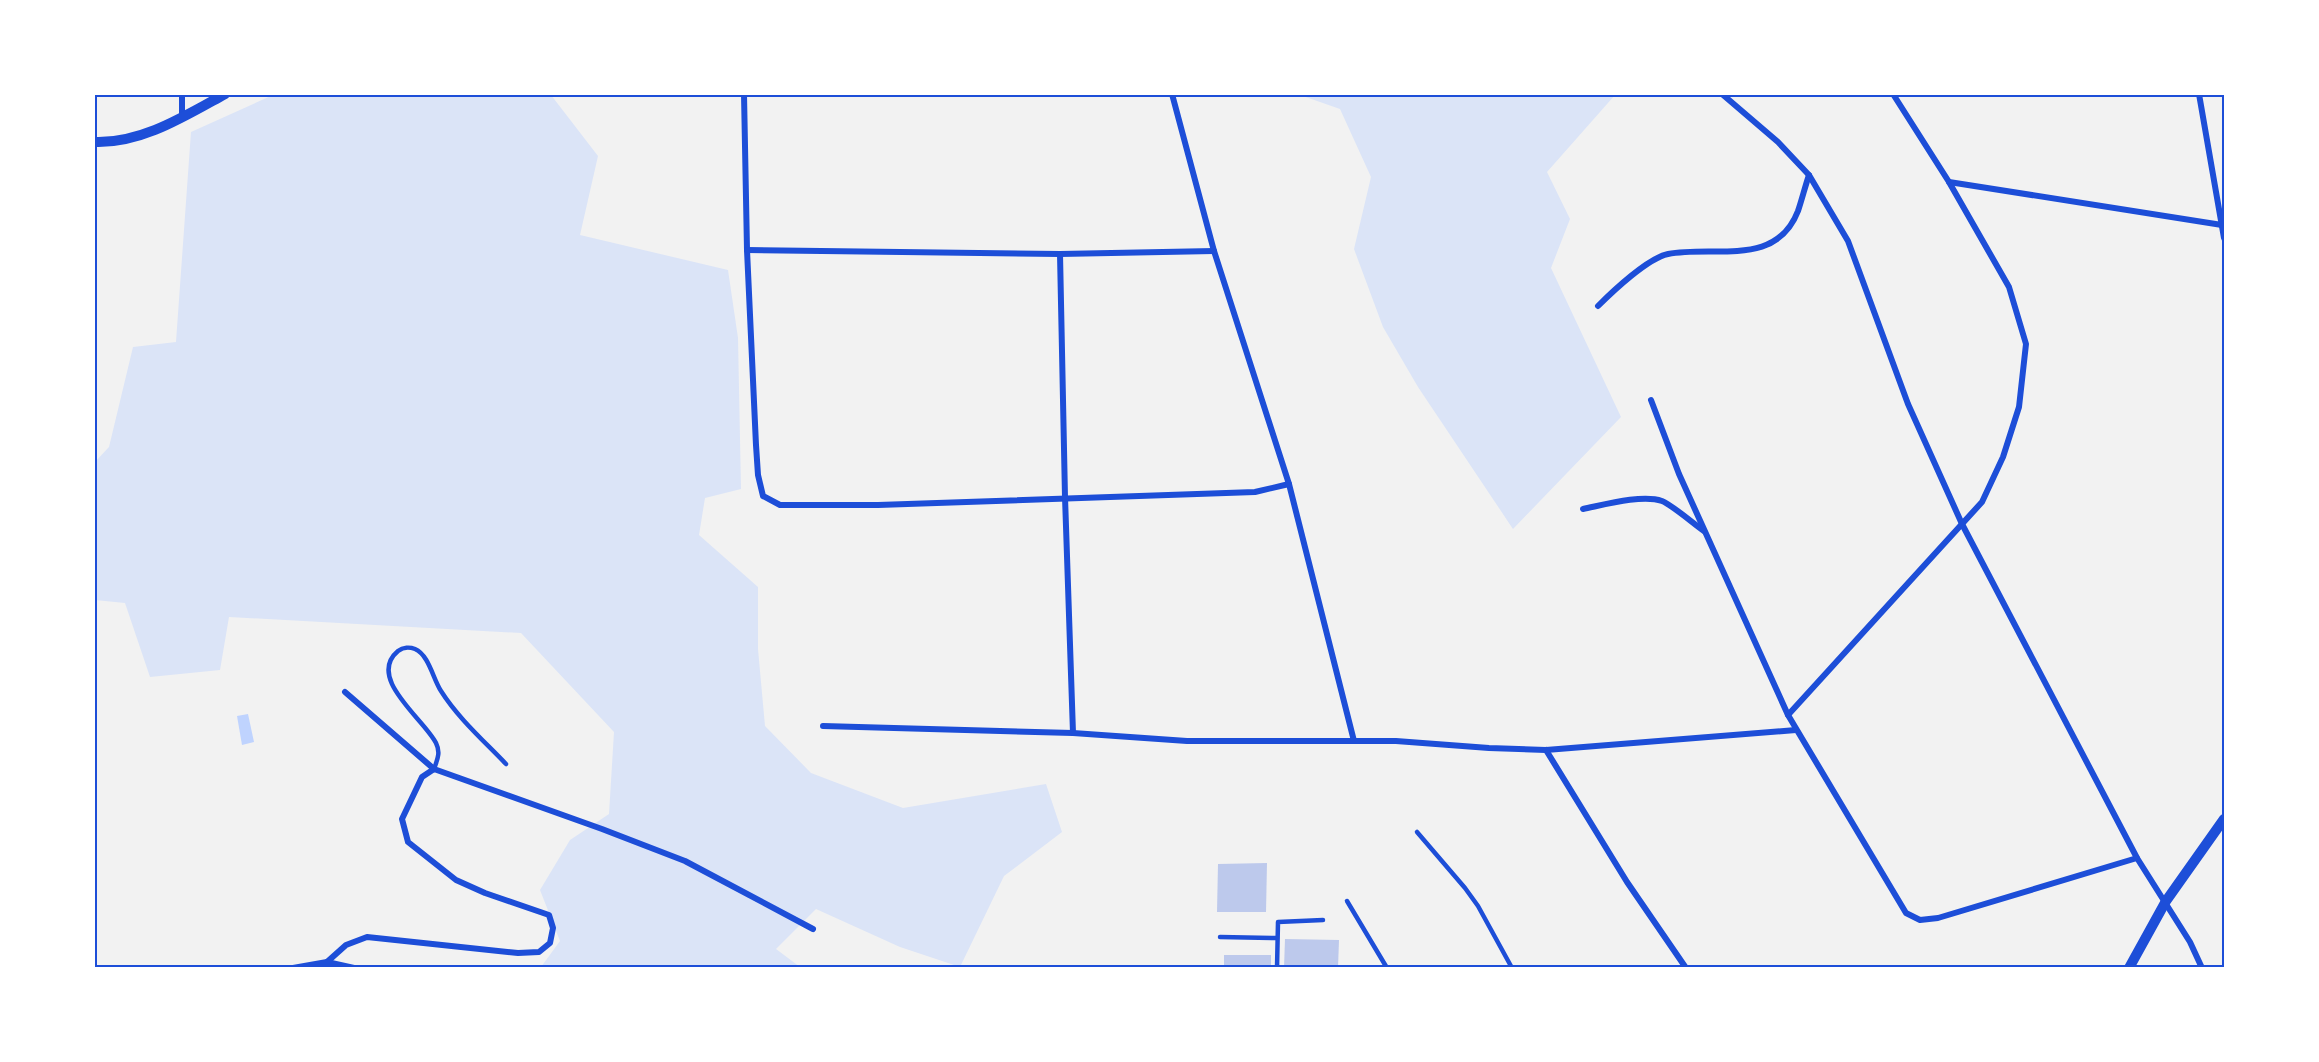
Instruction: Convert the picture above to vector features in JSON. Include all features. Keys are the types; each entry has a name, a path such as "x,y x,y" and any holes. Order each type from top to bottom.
{"street":[{"path":"182,94 182,117"},
{"path":"94,142 128,140 182,117 225,94"},
{"path":"744,94 747,250 758,475 763,496 780,505 878,505 1256,492 1289,484"},
{"path":"1172,94 1214,251 1289,484 1354,741"},
{"path":"1722,94 1778,142 1809,175 1848,241 1908,404 1962,524 2138,858 2166,902 2202,968"},
{"path":"1788,715 1982,502 2003,457 2019,407 2026,344 2009,287 1949,182 1893,94"},
{"path":"2199,94 2224,238"},
{"path":"1598,306 1616,287 1666,255 1749,250 1765,247 1779,239 1797,213 1809,175"},
{"path":"1949,182 2222,225"},
{"path":"747,250 1060,254 1214,251"},
{"path":"1060,254 1073,733"},
{"path":"1651,400 1679,474 1788,715 1906,913 1920,920 1938,918 2138,858"},
{"path":"1583,509 1615,502 1662,501 1704,531"},
{"path":"345,692 434,769 685,861 813,929"},
{"path":"823,726 1073,733 1187,741 1396,741 1546,750 1796,730"},
{"path":"1546,750 1627,882 1686,968"},
{"path":"327,962 346,945 367,937 518,953 538,952 550,943 553,928 549,915 485,893 456,880 408,842 402,819 422,777 434,769"},
{"path":"2129,968 2166,902 2224,819"},
{"path":"293,968 327,962 354,968"}],"lane":[{"path":"434,769 439,750 436,743 417,715 394,692 389,678 388,668 393,657 399,650 406,647 422,653 442,694 506,764"},
{"path":"1417,832 1478,906 1512,968"},
{"path":"1347,901 1388,968"},
{"path":"1277,968 1278,922 1323,921"},
{"path":"1220,937 1277,938"}],"shaded area":[{"path":"273,95 551,95 598,156 580,235 728,270 738,338 741,489 705,498 699,535 758,587 758,649 765,726 811,773 903,808 1046,784 1062,832 1004,876 960,967 900,947 816,909 776,949 800,967 541,967 560,941 540,890 570,840 609,814 614,732 521,633 229,617 220,670 150,677 125,603 95,600 94,463 109,447 133,347 176,342 191,132"},
{"path":"1300,95 1615,95 1547,172 1570,219 1551,268 1621,417 1513,529 1418,387 1383,327 1354,249 1371,177 1340,109"}],"water":[{"path":"248,714 254,742 242,745 237,716"}],"building":[{"path":"1267,863 1266,912 1217,912 1218,864"},
{"path":"1285,939 1339,940 1338,968 1284,968"},
{"path":"1224,955 1271,955 1271,968 1224,968"}]}
